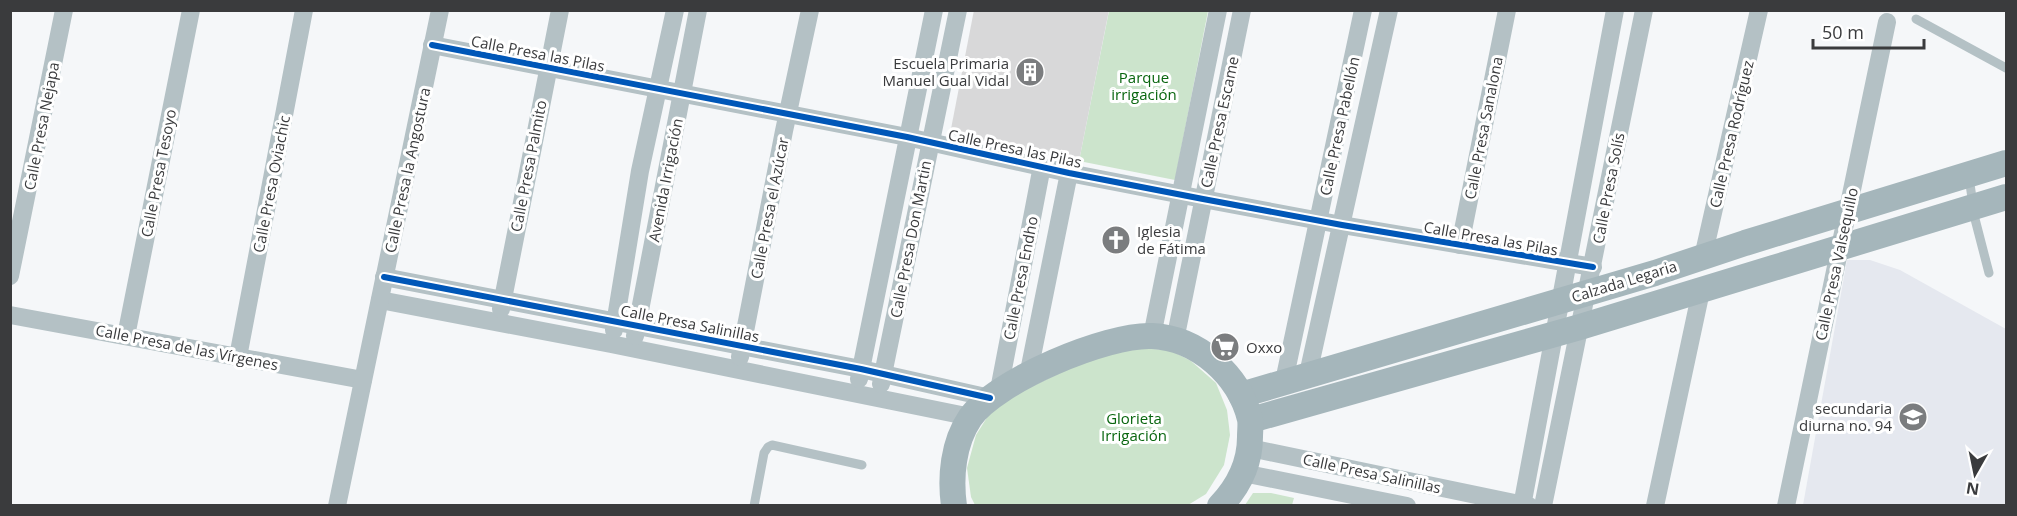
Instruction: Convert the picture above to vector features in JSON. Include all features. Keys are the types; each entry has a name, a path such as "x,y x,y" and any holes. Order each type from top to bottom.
{"main road":[{"name":"Calzada Legaria","path":"1240,395 1588,293 1705,248 1846,213 2007,163"},
{"name":"Calzada Legaria","path":"1251,420 1580,327 2007,197"},
{"path":"954,506 952,480 958,445 970,417 994,394 1028,376 1101,344 1122,339 1164,338 1209,357 1223,370 1240,395 1251,420 1250,448 1243,473 1221,506"}],"street":[{"name":"Calle Presa Nejapa","path":"10,276 64,10"},
{"name":"Calle Presa Tesoyo","path":"126,336 191,10"},
{"name":"Calle Presa Oviachic","path":"238,357 304,10"},
{"name":"Calle Presa la Angostura","path":"337,506 440,10"},
{"name":"Calle Presa Palmito","path":"498,322 560,10"},
{"name":"Avenida Irrigación","path":"611,344 640,171 675,10"},
{"name":"Avenida Irrigación","path":"633,349 698,10"},
{"name":"Calle Presa el Azúcar","path":"738,371 810,10"},
{"name":"Calle Presa Don Martin","path":"855,393 934,10"},
{"name":"Calle Presa Don Martin","path":"878,398 958,10"},
{"name":"Calle Presa Escame","path":"1164,338 1182,195 1218,10"},
{"name":"Calle Presa Escame","path":"1164,338 1203,199 1242,10"},
{"name":"Calle Presa Pabellón","path":"1284,381 1363,10"},
{"name":"Calle Presa Pabellón","path":"1308,374 1389,10"},
{"name":"Calle Presa Sanalona","path":"1460,245 1507,10"},
{"name":"Calle Presa Solís","path":"1524,505 1559,301 1616,10"},
{"name":"Calle Presa Solís","path":"1543,506 1644,10"},
{"name":"Calle Presa Rodríguez","path":"1705,248 1759,10"},
{"name":"Calle Presa Valsequillo","path":"1786,506 1887,22"},
{"name":"Calle Presa las Pilas","path":"432,45 907,136 1069,173 1182,195 1342,225 1593,267"},
{"name":"Calle Presa Endho","path":"994,394 1042,166"},
{"name":"Calle Presa Endho","path":"1028,376 1069,173"},
{"name":"Calle Presa Salinillas","path":"384,277 994,394"},
{"path":"1655,506 1701,291"},
{"path":"380,300 970,417"},
{"name":"Calle Presa de las Vírgenes","path":"10,315 363,380"},
{"name":"Calle Presa Salinillas","path":"1250,448 1524,505"},
{"name":"Calle Presa Salinillas","path":"1243,473 1407,506"}],"lane":[{"path":"1916,19 2007,68"},
{"path":"1968,174 1975,207 1975,219 1989,273"},
{"path":"754,506 764,453 772,445 862,465"}],"shaded area":[{"name":"secundaria diurna no. 94","path":"1847,260 1870,260 1900,270 2006,329 2006,505 1803,505"}],"green space":[{"name":"Parque irrigación","path":"1109,11 1208,11 1175,180 1079,161"},
{"name":"Glorieta Irrigación","path":"1115,347 1170,350 1191,361 1216,383 1227,410 1230,435 1224,465 1206,494 1188,505 975,505 971,497 967,468 976,435 993,408 1011,396"},
{"path":"1253,493 1271,493 1294,498 1292,505 1245,505"}],"building":[{"name":"Escuela Primaria Manuel Gual Vidal","path":"974,10 1109,10 1079,161 950,134"}],"cycle path":[{"path":"432,45 907,137 1069,173 1203,199 1593,267"},
{"path":"384,277 861,369 990,398"}],"place":[{"name":"Escuela Primaria Manuel Gual Vidal","path":"1030,72"},
{"name":"Iglesia de Fátima","path":"1116,240"},
{"name":"Oxxo","path":"1225,347"},
{"name":"secundaria diurna no. 94","path":"1913,417"}]}
